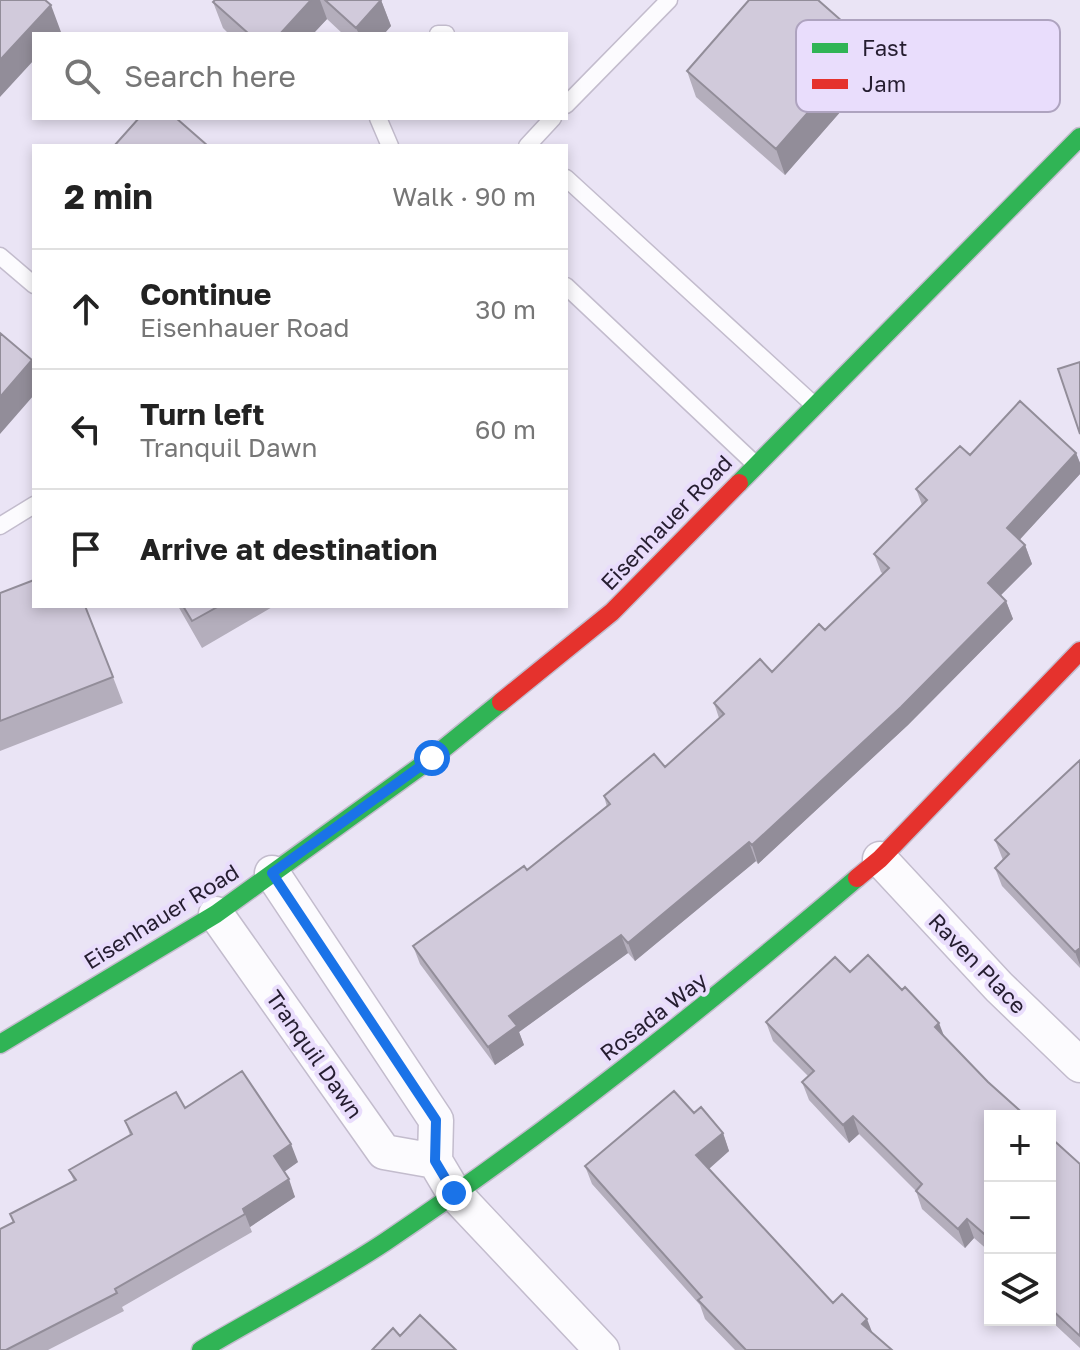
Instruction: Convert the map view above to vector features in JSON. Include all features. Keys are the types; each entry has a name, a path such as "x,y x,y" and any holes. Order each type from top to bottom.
{"main road":[{"name":"Eisenhauer Road","path":"0,1044 216,914 432,758 612,612 1080,137"},
{"name":"Rosada Way","path":"201,1350 382,1244 513,1153 700,1011 880,859 1080,651"}],"street":[{"name":"Raven Place","path":"880,859 999,987 1080,1065"},
{"path":"272,873 436,1120 435,1161 454,1193 602,1350"},
{"name":"Tranquil Dawn","path":"216,914 384,1152 435,1161"}],"lane":[{"path":"568,103 669,0"},
{"path":"379,120 389,144"},
{"path":"530,144 551,120"},
{"path":"568,180 815,406"},
{"path":"0,256 32,283"},
{"path":"568,288 756,465"},
{"path":"0,526 32,506"}],"building":[{"path":"0,0 45,0 51,5 0,60"},
{"path":"311,0 282,32 247,32 213,2"},
{"path":"325,0 381,0 356,28"},
{"path":"749,0 818,0 841,20 796,20 796,112 808,112 776,149 687,71"},
{"path":"137,120 178,120 206,144 116,144"},
{"path":"0,333 32,360 0,397"},
{"path":"1080,362 1080,434 1058,369"},
{"path":"1020,401 1076,453 1007,528 1025,545 988,583 1006,601 901,707 752,845 749,842 628,943 621,935 509,1016 517,1026 488,1047 413,946 524,866 527,870 610,804 604,796 654,754 665,767 724,714 714,703 760,659 772,672 819,624 825,630 889,568 874,554 927,500 916,489 960,446 970,455"},
{"path":"32,581 32,608 86,608 113,677 0,721 0,593"},
{"path":"184,608 215,608 192,621"},
{"path":"1080,760 1080,948 1075,952 995,868 1009,854 995,840"},
{"path":"868,955 902,990 905,987 939,1023 935,1027 1019,1110 984,1110 984,1234 967,1219 958,1229 916,1191 922,1184 853,1116 843,1125 802,1082 814,1071 766,1022 835,957 850,972"},
{"path":"242,1071 291,1144 274,1156 289,1179 243,1209 245,1214 115,1289 117,1293 6,1350 0,1350 0,1229 14,1222 10,1214 76,1180 69,1170 132,1134 125,1121 176,1092 185,1108"},
{"path":"674,1091 694,1113 701,1107 723,1133 696,1155 833,1303 842,1294 867,1319 862,1324 892,1350 746,1350 698,1300 702,1297 585,1166"},
{"path":"1056,1142 1080,1164 1080,1336 1056,1314"},
{"path":"420,1315 456,1350 372,1350 393,1328 400,1336"}],"traffic: fast":[{"path":"739,483 1080,137"},
{"path":"0,1044 216,914 432,758 501,702"},
{"path":"201,1350 363,1256 446,1200 567,1112 684,1021 857,878"}],"traffic: jam":[{"path":"501,702 612,612 739,483"},
{"path":"857,878 880,859 1080,651"}],"route":[{"path":"432,758 272,873 436,1120 435,1161 454,1193"}]}
